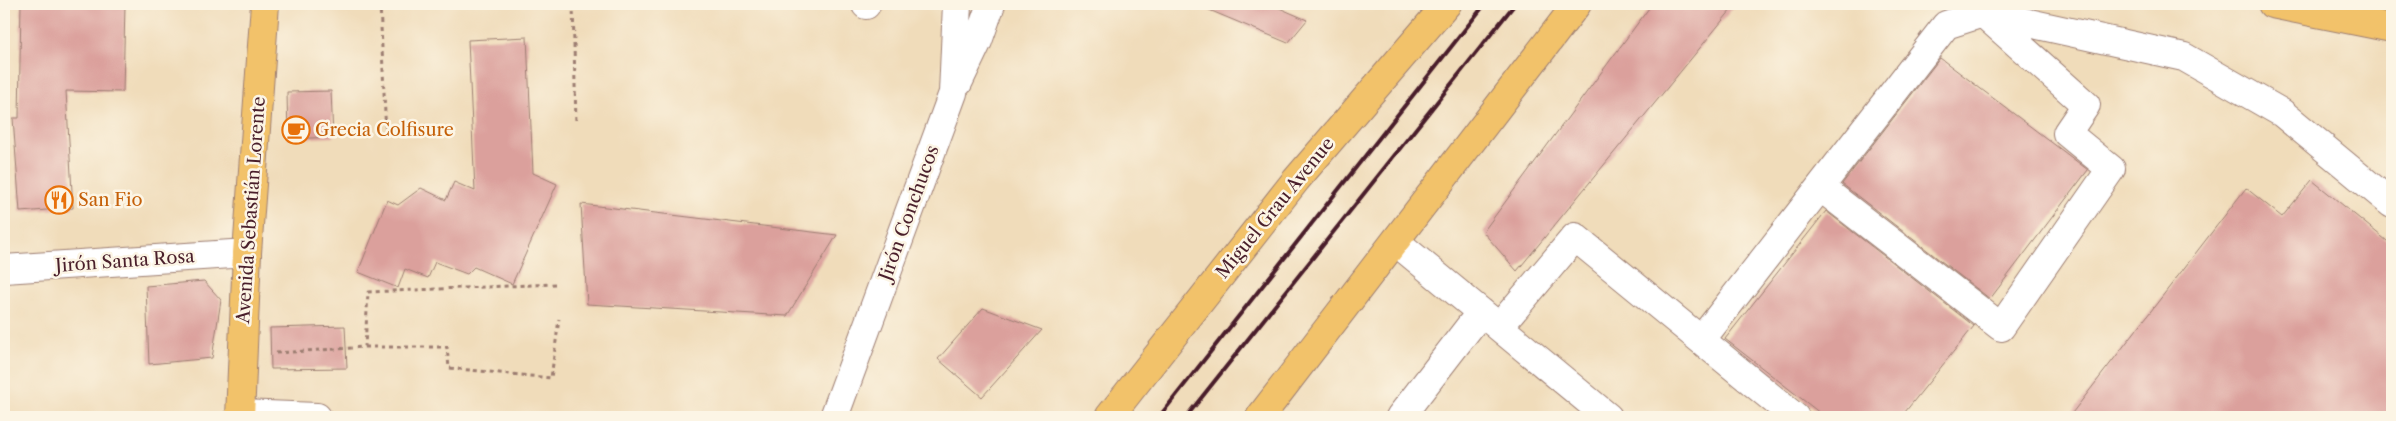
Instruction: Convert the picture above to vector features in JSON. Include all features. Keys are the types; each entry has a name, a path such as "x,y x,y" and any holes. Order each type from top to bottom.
{"main road":[{"name":"Avenida Sebastián Lorente","path":"240,416 247,253 265,4"},
{"name":"Miguel Grau Avenue","path":"1109,417 1296,180 1447,4"},
{"path":"1260,417 1577,4"},
{"path":"2272,4 2392,28"}],"street":[{"name":"Jirón Conchucos","path":"834,417 953,93 957,4"},
{"path":"953,93 978,42 991,4"},
{"path":"1820,187 2001,327 2111,169 2067,133 2086,105 1983,13"},
{"path":"1701,340 1946,26 1983,13 2184,57 2282,113 2392,204"},
{"path":"1400,417 1490,320 1575,237 1795,417"},
{"path":"1396,242 1608,417"},
{"name":"Jirón Santa Rosa","path":"4,269 247,253"},
{"path":"240,416 317,417"}],"path":[{"path":"380,4 386,136"},
{"path":"573,4 576,124"},
{"path":"365,348 368,292 555,284"},
{"path":"243,355 365,348 447,347 448,368 551,378 559,319"}],"building":[{"path":"21,4 125,4 123,92 66,91 73,208 20,212 13,118 19,118"},
{"path":"1195,4 1270,4 1307,20 1288,43"},
{"path":"1652,4 1736,4 1517,271 1483,232"},
{"path":"527,37 533,173 557,184 512,284 474,267 467,274 435,262 428,278 405,269 398,288 358,272 387,200 398,205 421,188 446,200 454,182 475,191 468,40"},
{"path":"1940,58 2088,170 1990,299 1842,184"},
{"path":"331,91 333,137 288,139 287,92"},
{"path":"2312,180 2392,245 2392,417 2069,417 2246,188 2282,217"},
{"path":"581,204 837,235 787,316 587,304"},
{"path":"1826,211 1974,326 1901,417 1825,417 1725,339"},
{"path":"204,281 221,300 212,358 149,364 146,286"},
{"path":"983,308 1042,330 982,397 938,359"},
{"path":"345,326 347,368 271,369 270,328"}],"railway":[{"path":"1159,417 1485,4"},
{"path":"1186,417 1515,4"}],"place":[{"name":"Grecia Colfisure","path":"296,130"},
{"name":"San Fio","path":"59,200"}]}
